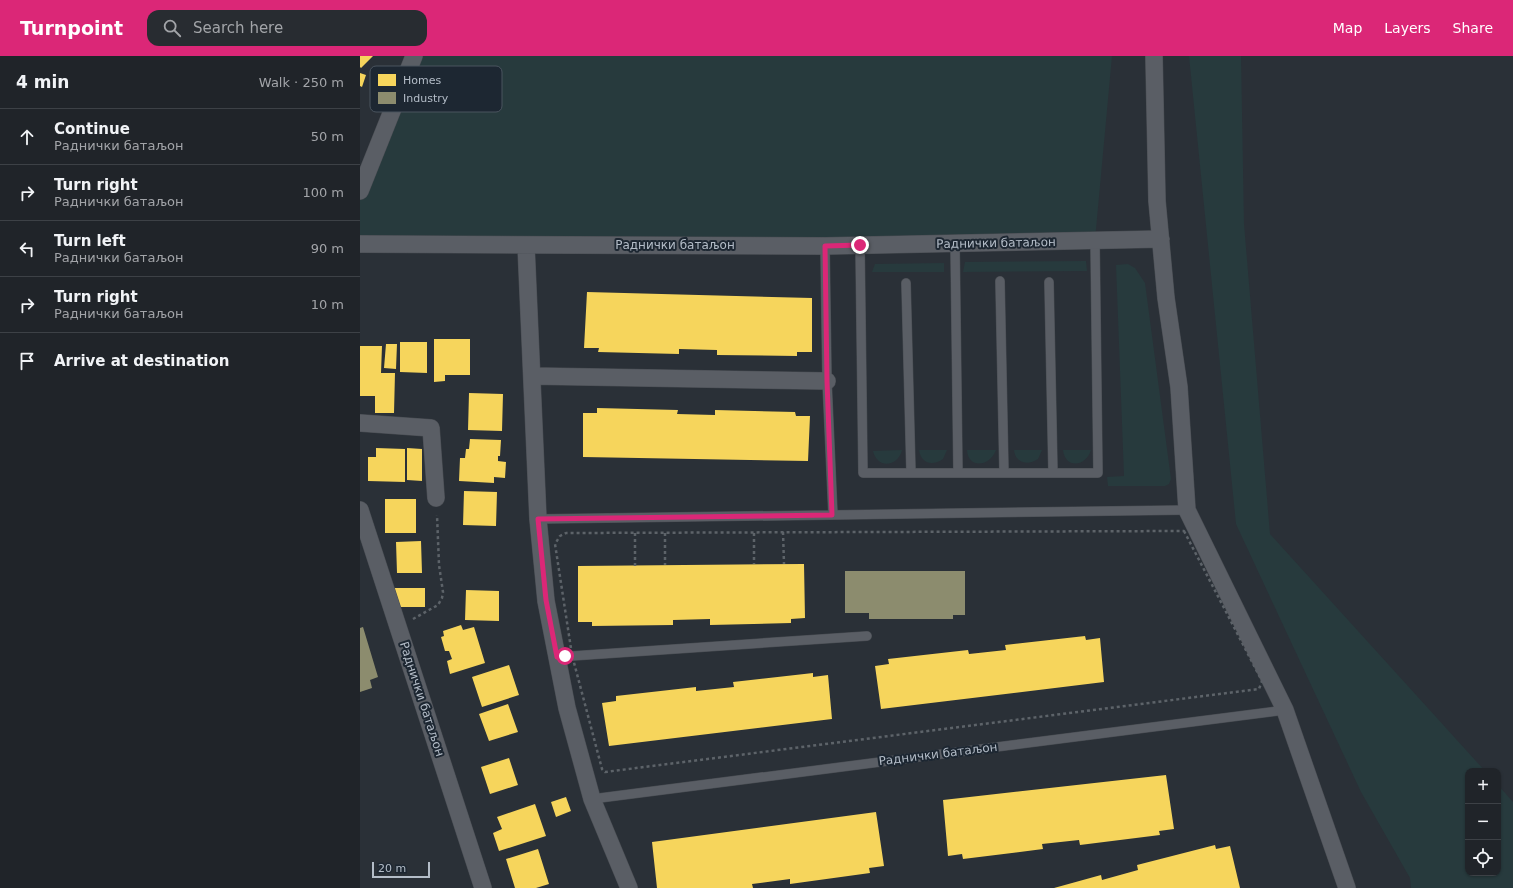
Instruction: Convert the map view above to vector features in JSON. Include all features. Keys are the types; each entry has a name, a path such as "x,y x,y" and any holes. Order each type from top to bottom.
{"street":[{"path":"410,66 414,56"},
{"path":"1154,56 1157,201 1166,298 1179,387 1187,510 1285,710 1347,888"},
{"path":"360,190 391,112"},
{"name":"Раднички батаљон","path":"360,244 825,246 1161,239"},
{"path":"526,245 538,519 546,600 565,656 567,708 592,799 629,888"},
{"path":"532,376 827,381"},
{"path":"360,423 431,428 436,498"},
{"name":"Раднички батаљон","path":"360,510 483,888"}],"lane":[{"path":"860,245 863,473 1098,473 1096,240"},
{"path":"955,243 958,473"},
{"path":"825,246 827,381 832,515"},
{"path":"1000,281 1004,473"},
{"path":"1049,282 1053,473"},
{"path":"906,283 911,473"},
{"path":"538,519 1187,510"},
{"path":"565,656 867,636"},
{"name":"Раднички батаљон","path":"592,799 1285,710"}],"path":[{"path":"398,627 438,605 442,598 443,592 439,564 436,498"},
{"path":"1184,531 1262,682 1259,689 605,772 602,769 565,656 555,544 560,536 566,533 1184,531"},
{"path":"783,532 784,564"},
{"path":"635,533 635,566"},
{"path":"665,533 665,565"},
{"path":"754,533 754,564"}],"shaded area":[{"path":"416,56 1112,56 1095,240 360,244 360,193 393,112 502,112 502,66 412,66"},
{"path":"1189,56 1241,56 1244,224 1270,534 1482,768 1465,768 1465,876 1501,876 1501,788 1513,802 1513,888 1411,888 1410,878 1361,792 1236,524"},
{"path":"1086,261 1087,271 963,272 965,262"},
{"path":"944,263 944,272 872,272 875,264"},
{"path":"1128,264 1135,268 1145,283 1171,479 1169,484 1165,486 1108,486 1107,477 1124,476 1116,265"},
{"path":"902,450 900,456 896,460 888,464 879,461 875,457 873,451"},
{"path":"919,450 947,450 943,459 932,463 925,461 922,458"},
{"path":"967,450 996,450 989,460 980,464 971,460 968,456"},
{"path":"1014,450 1042,450 1038,459 1026,463 1017,458"},
{"path":"1063,450 1091,450 1085,460 1076,464 1071,463 1068,460"}],"building: Homes":[{"path":"360,56 373,56 361,68"},
{"path":"360,73 366,75 362,87 360,86"},
{"path":"587,292 812,298 812,352 797,352 797,356 717,355 717,350 679,349 679,354 598,352 599,348 584,348"},
{"path":"434,339 470,339 470,375 445,375 445,381 434,382"},
{"path":"400,342 427,342 427,373 400,372"},
{"path":"386,344 397,344 396,369 384,368"},
{"path":"360,346 382,346 381,373 395,373 394,413 375,413 375,396 360,396"},
{"path":"469,393 503,394 502,431 468,430"},
{"path":"597,408 678,410 677,414 715,415 715,410 795,412 796,416 810,416 808,461 583,457 583,413 597,413"},
{"path":"470,439 501,440 500,456 498,456 498,461 506,462 505,478 494,477 494,483 459,481 460,458 465,458 466,449 469,449"},
{"path":"376,448 405,449 405,482 368,481 368,457 376,457"},
{"path":"407,448 422,449 422,481 407,480"},
{"path":"464,491 497,492 496,526 463,525"},
{"path":"385,499 416,499 416,533 385,533"},
{"path":"421,541 422,573 397,573 396,542"},
{"path":"804,564 805,618 791,619 791,623 710,625 710,619 673,620 673,625 592,626 592,622 578,622 578,566"},
{"path":"392,588 425,588 425,607 400,607"},
{"path":"466,590 499,591 499,621 465,620"},
{"path":"461,625 463,630 474,627 485,663 450,674 447,661 452,659 449,651 445,651 441,637 444,636 443,631"},
{"path":"1085,636 1086,640 1100,638 1104,682 881,709 875,666 889,664 888,659 968,650 969,654 1006,650 1005,645"},
{"path":"509,665 519,695 482,707 472,677"},
{"path":"813,673 813,677 828,675 832,719 609,746 602,703 616,701 616,696 696,687 696,691 734,687 733,682"},
{"path":"508,704 518,732 489,741 479,714"},
{"path":"509,758 518,785 490,794 481,767"},
{"path":"1166,775 1174,829 1159,831 1160,835 1080,845 1079,840 1042,844 1043,849 963,859 962,854 948,856 943,800"},
{"path":"566,797 571,811 556,817 551,802"},
{"path":"535,804 546,836 499,851 493,833 502,829 497,817"},
{"path":"876,812 884,866 869,868 870,873 790,884 790,879 752,884 753,888 657,888 652,842"},
{"path":"1215,845 1216,849 1230,846 1240,888 1054,888 1101,875 1102,880 1138,870 1137,865"},
{"path":"538,849 549,884 536,888 515,888 506,859"}],"building: Industry":[{"path":"845,571 965,571 965,615 953,615 953,619 869,619 869,613 845,613"},
{"path":"363,627 378,677 370,680 372,688 360,692 360,628"}],"route":[{"path":"565,656 557,657 546,600 538,519 832,515 827,381 825,246 860,245"}]}
